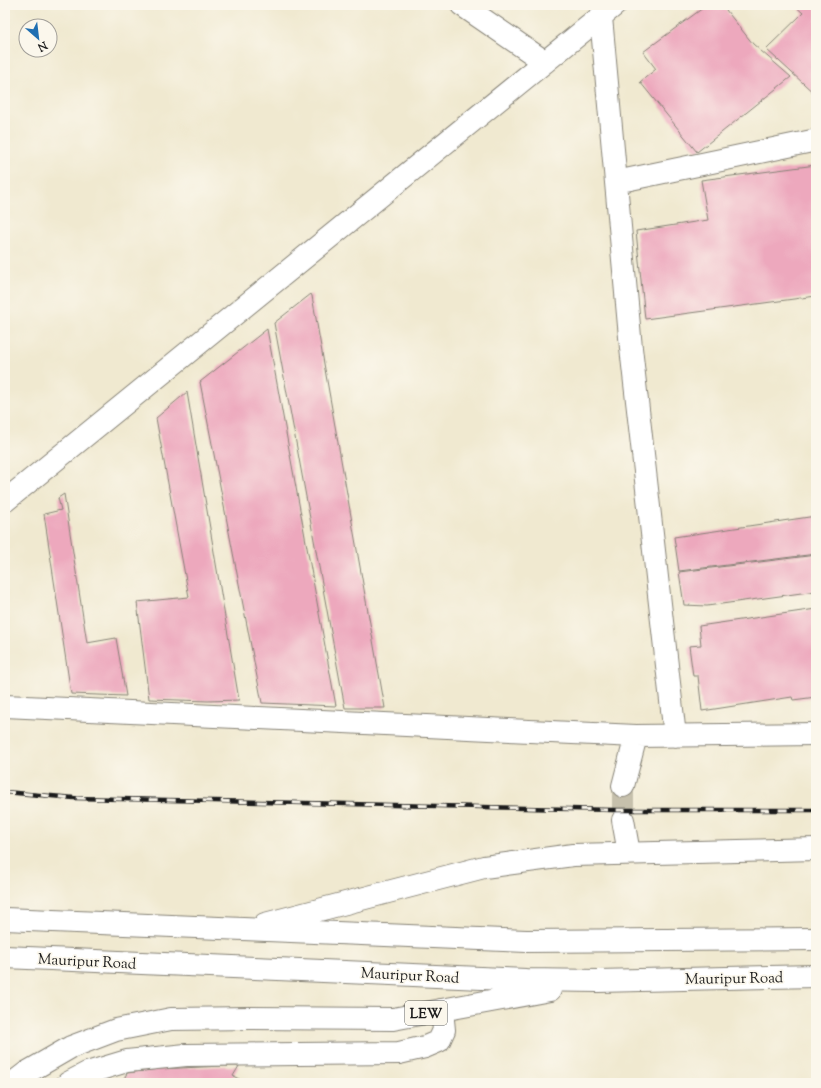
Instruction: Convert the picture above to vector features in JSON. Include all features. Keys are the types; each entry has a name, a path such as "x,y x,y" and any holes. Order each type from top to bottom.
{"main road":[{"path":"462,5 545,62"},
{"path":"5,501 608,11"},
{"path":"608,11 616,182 631,348 676,736"},
{"path":"616,182 812,142"},
{"path":"5,706 636,736 816,734"},
{"path":"623,786 636,736"},
{"path":"623,820 629,853"},
{"path":"242,930 484,866 573,855 816,849"},
{"path":"5,919 526,941 816,939"},
{"name":"Mauripur Road","path":"5,957 519,980 598,981 816,976"},
{"name":"LEW","path":"13,1083 26,1073 71,1047 116,1030 171,1019 393,1019 598,981"},
{"path":"68,1083 87,1072 127,1061 186,1055 399,1053 425,1047 439,1041 444,1030 442,1010"}],"building":[{"path":"707,5 722,5 753,44 791,77 697,152 640,82 656,69 643,52"},
{"path":"794,5 816,5 816,95 766,49 803,13"},
{"path":"816,165 816,296 645,319 636,231 708,220 701,180"},
{"path":"311,294 385,708 345,708 274,323"},
{"path":"267,329 336,706 262,703 200,382"},
{"path":"187,392 239,700 208,701 149,699 137,602 189,597 156,418"},
{"path":"64,494 87,643 116,638 126,696 71,694 44,514 61,510 58,498"},
{"path":"816,516 816,554 679,571 674,537"},
{"path":"816,555 816,591 707,606 684,605 679,572"},
{"path":"816,609 816,697 793,700 792,697 702,711 698,676 693,676 689,646 701,645 699,626"},
{"path":"239,1066 233,1076 247,1083 122,1083 127,1073 159,1069"}],"tunnel":[{"path":"623,786 623,820"}],"railway":[{"path":"5,792 74,798 613,810 816,810"}]}
